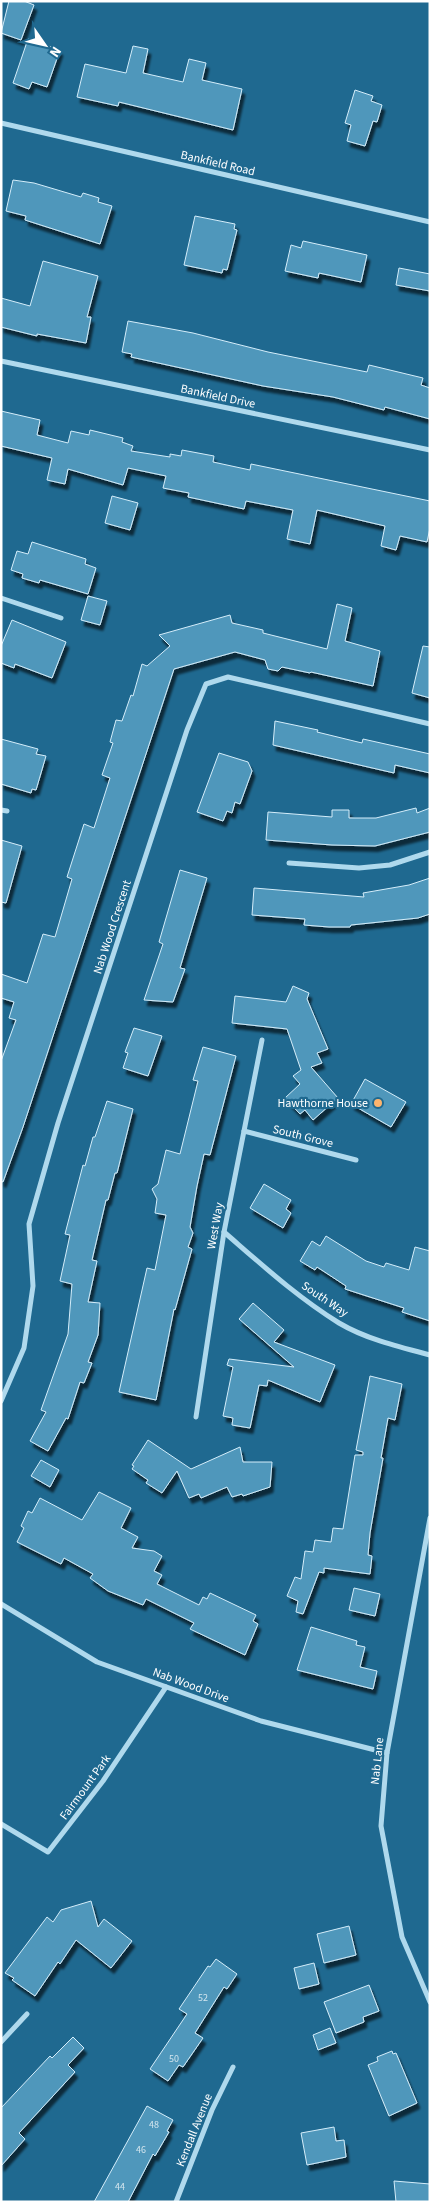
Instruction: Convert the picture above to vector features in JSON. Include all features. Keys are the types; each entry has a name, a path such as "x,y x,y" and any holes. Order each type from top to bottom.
{"street":[{"name":"Bankfield Road","path":"1,123 430,222"},
{"name":"Bankfield Drive","path":"1,361 430,450"},
{"path":"1,598 61,618"},
{"name":"Nab Wood Crescent","path":"1,1401 24,1348 33,1286 29,1224 55,1132 187,730 206,684 228,676 430,724"},
{"path":"289,863 359,868 390,865 430,852"},
{"name":"West Way","path":"196,1418 224,1232 262,1040"},
{"name":"South Grove","path":"244,1131 356,1160"},
{"name":"South Way","path":"224,1232 282,1282 340,1324 392,1346 430,1354"},
{"name":"Nab Lane","path":"430,1518 387,1753 381,1826 402,1937 430,2002"},
{"name":"Nab Wood Drive","path":"1,1604 97,1662 261,1721 387,1753"},
{"name":"Fairmount Park","path":"1,1824 48,1852 104,1781 166,1687"},
{"path":"1,2042 27,2014"},
{"name":"Kendall Avenue","path":"176,2202 212,2110 233,2068"}],"building":[{"path":"9,1 24,1 34,5 21,40 1,33"},
{"path":"28,39 60,50 47,87 32,82 29,89 13,83"},
{"path":"133,46 148,49 143,73 183,82 189,59 206,63 202,80 242,89 233,130 119,102 118,106 77,97 85,64 126,73"},
{"path":"355,90 373,96 371,101 382,105 377,122 373,121 365,146 347,141 351,125 345,123"},
{"path":"13,180 34,183 81,197 83,193 99,198 98,202 112,206 100,244 25,220 26,216 6,211"},
{"path":"195,216 235,224 234,229 237,230 227,270 223,269 222,273 184,265"},
{"path":"303,241 367,255 361,282 319,273 318,278 285,271 291,245 301,248"},
{"path":"43,261 98,276 87,317 91,317 86,343 37,334 37,336 1,327 1,298 30,306"},
{"path":"399,268 430,274 430,291 396,285"},
{"path":"128,321 193,333 268,352 367,372 369,365 423,378 421,385 430,388 430,419 385,407 384,410 333,397 263,386 131,357 132,354 122,352"},
{"path":"1,411 40,420 37,435 68,443 71,431 89,435 90,430 123,438 122,442 133,446 131,451 170,457 170,454 181,456 182,450 214,456 213,462 250,470 251,464 430,501 430,528 427,542 400,536 396,550 381,546 385,526 317,510 310,544 287,539 293,510 246,501 244,509 188,497 189,493 163,488 166,476 128,468 123,485 68,469 65,484 47,480 52,458 1,446"},
{"path":"112,496 138,503 130,530 105,523"},
{"path":"32,542 86,559 85,564 96,568 88,594 40,580 39,583 22,578 23,574 11,570 17,551 28,554"},
{"path":"88,596 107,601 100,625 81,620"},
{"path":"337,604 352,608 345,641 380,651 373,686 282,667 278,671 268,669 265,660 235,652 174,669 23,1127 3,1182 1,1181 1,1061 16,1020 9,1018 14,1002 1,998 1,974 27,983 43,934 55,937 72,879 67,877 84,824 94,828 110,778 102,775 113,743 110,742 116,720 122,721 131,695 133,696 142,664 147,666 170,646 159,635 230,615 232,623 327,649"},
{"path":"12,620 66,642 52,678 15,664 14,668 1,663 1,646"},
{"path":"423,646 430,647 430,698 412,693"},
{"path":"275,721 318,730 317,732 362,743 363,739 430,754 430,773 395,765 394,773 273,745"},
{"path":"1,739 38,749 36,754 46,756 36,790 32,789 31,793 1,784"},
{"path":"219,753 248,762 252,771 240,804 235,802 232,813 227,811 223,821 197,812"},
{"path":"416,808 417,813 430,808 430,832 375,846 266,840 268,812 332,817 332,810 349,810 349,818 376,818"},
{"path":"1,840 22,846 6,903 1,902"},
{"path":"180,870 207,878 180,968 185,969 173,1002 144,1000 163,944 159,942"},
{"path":"430,878 430,914 418,918 351,925 350,927 329,927 304,925 305,919 252,915 254,888 364,897 363,893 409,885"},
{"path":"293,986 309,993 307,999 328,1049 317,1053 322,1063 311,1067 338,1098 313,1120 305,1110 300,1114 285,1098 300,1084 293,1076 301,1070 287,1029 232,1023 235,996 286,1002"},
{"path":"134,1028 162,1036 148,1076 123,1068 128,1053 125,1052"},
{"path":"203,1047 236,1056 210,1155 204,1154 190,1227 193,1233 188,1247 192,1249 174,1309 156,1400 119,1392 147,1268 155,1270 166,1215 155,1213 157,1199 152,1189 158,1184 166,1150 180,1154 198,1081 193,1080"},
{"name":"Hawthorne House","path":"365,1079 406,1102 391,1127 351,1104"},
{"path":"107,1101 133,1109 117,1173 115,1173 108,1200 106,1200 92,1260 97,1261 88,1302 100,1303 98,1335 88,1362 92,1363 84,1383 80,1382 68,1419 66,1418 48,1451 30,1441 46,1412 41,1410 68,1334 72,1284 60,1281 70,1235 65,1234 83,1165 85,1166 93,1137 95,1137"},
{"path":"264,1184 291,1200 286,1209 291,1213 283,1228 250,1208"},
{"path":"326,1236 366,1261 384,1267 386,1263 409,1270 415,1247 430,1251 430,1321 402,1312 404,1308 345,1289 346,1286 317,1267 315,1270 300,1261 312,1241 320,1246"},
{"path":"253,1303 284,1330 274,1342 335,1365 320,1402 268,1380 267,1386 259,1385 250,1428 232,1425 233,1418 223,1416 233,1367 227,1365 229,1359 294,1367 239,1319"},
{"path":"370,1376 402,1384 395,1420 388,1418 381,1458 383,1458 370,1533 368,1555 372,1556 370,1574 324,1568 324,1573 319,1572 303,1614 296,1612 298,1601 287,1596 295,1577 301,1579 305,1551 313,1552 315,1540 331,1542 333,1528 343,1529 355,1455 363,1455 363,1452 356,1450"},
{"path":"148,1440 191,1469 240,1447 243,1462 272,1462 270,1487 243,1496 242,1494 232,1497 227,1487 201,1498 199,1494 189,1498 177,1471 162,1493 146,1483 148,1480 132,1469 134,1466 132,1465"},
{"path":"41,1460 59,1470 50,1487 31,1476"},
{"path":"99,1492 131,1508 121,1528 138,1537 132,1548 154,1551 162,1556 154,1571 162,1575 157,1584 199,1605 203,1597 207,1599 210,1593 256,1615 253,1621 258,1624 245,1655 190,1629 194,1623 146,1599 143,1605 108,1591 90,1578 93,1574 64,1558 61,1564 17,1542 24,1528 21,1526 28,1511 32,1513 40,1498 82,1520"},
{"path":"354,1588 380,1594 375,1616 349,1610"},
{"path":"311,1627 357,1641 356,1645 365,1647 360,1667 377,1671 373,1689 297,1670"},
{"path":"91,1901 98,1927 104,1919 132,1941 111,1968 76,1940 60,1964 58,1962 35,1996 12,1980 14,1978 5,1973 47,1917 53,1922 61,1910"},
{"path":"349,1926 356,1955 324,1963 317,1934"},
{"path":"216,1959 237,1974 227,1989 224,1987 195,2033 203,2038 183,2067 179,2065 168,2081 150,2069 187,2014 179,2009 208,1966 210,1967"},
{"path":"314,1963 319,1984 299,1989 294,1968"},
{"path":"369,1985 379,2011 363,2017 364,2022 336,2033 324,2002"},
{"path":"330,2028 336,2043 318,2050 313,2035"},
{"path":"73,2037 84,2048 68,2065 75,2072 19,2133 25,2139 1,2166 1,2108 50,2056 52,2058"},
{"path":"392,2051 393,2054 396,2053 417,2103 389,2116 368,2065 378,2061 377,2057"},
{"path":"147,2106 173,2120 167,2131 169,2132 155,2156 153,2154 128,2202 94,2202"},
{"path":"334,2127 336,2141 344,2140 346,2157 307,2165 301,2133"},
{"path":"394,2181 430,2184 430,2202 396,2202"}],"place":[{"name":"Hawthorne House","path":"378,1103"}]}
